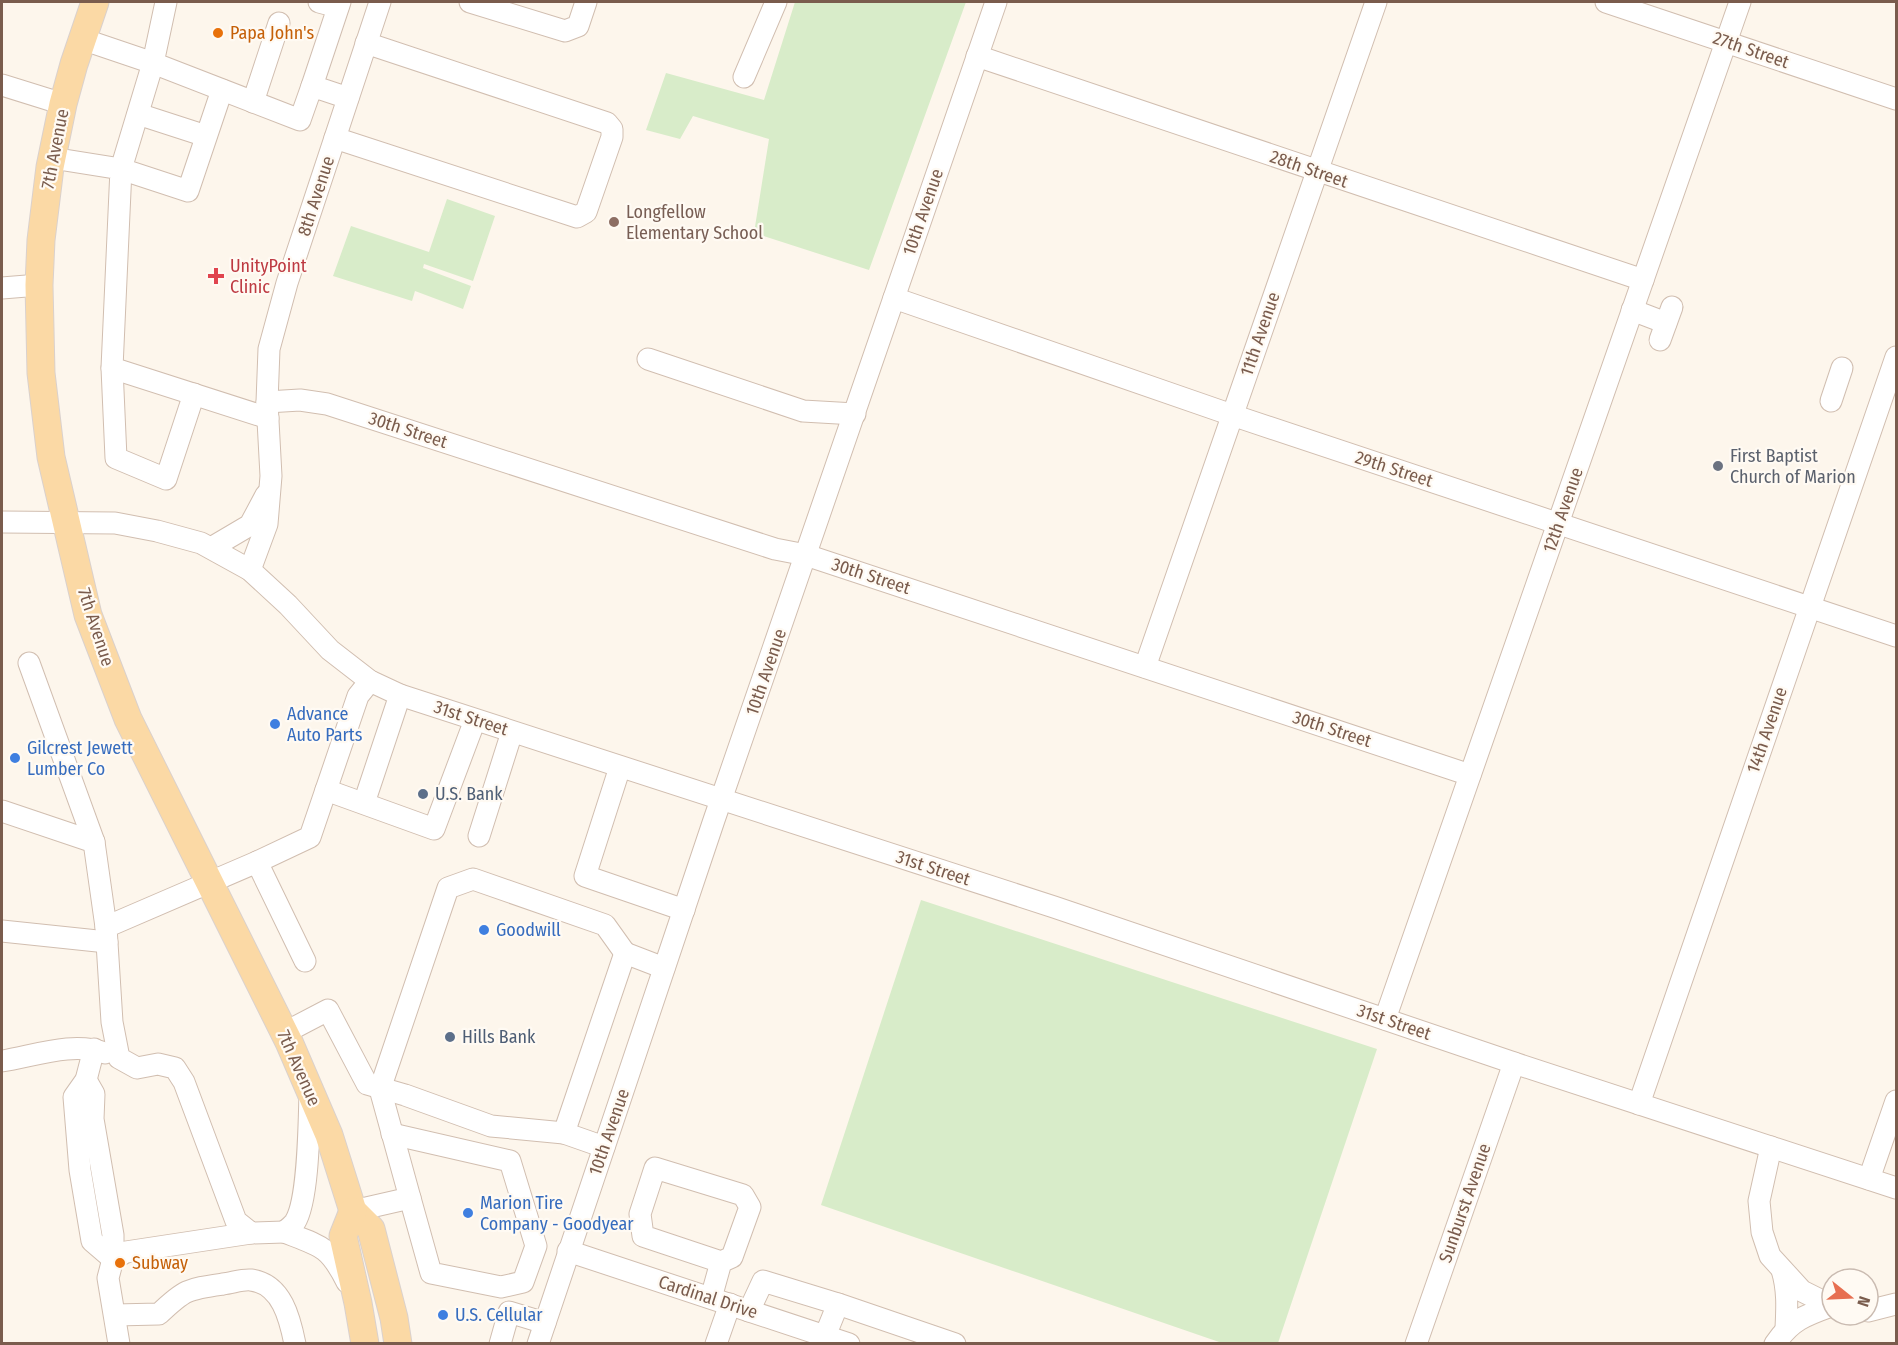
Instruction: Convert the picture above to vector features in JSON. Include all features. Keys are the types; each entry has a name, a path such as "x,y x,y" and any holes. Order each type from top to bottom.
{"main road":[{"name":"7th Avenue","path":"95,2 63,104 52,158 40,240 41,373 51,457 66,524 88,615 128,719 284,1033 329,1135 353,1211 371,1229 394,1318 398,1344"},
{"path":"353,1211 343,1236 365,1344"}],"street":[{"path":"166,2 153,63 122,169 112,368 116,458 166,478 194,394"},
{"name":"8th Avenue","path":"250,570 267,524 270,490 267,410 269,349 287,283 380,2"},
{"path":"470,2 566,31 578,26 586,2"},
{"path":"744,77 776,2"},
{"name":"10th Avenue","path":"538,1344 721,800 996,2"},
{"name":"11th Avenue","path":"1145,667 1376,2"},
{"name":"27th Street","path":"1606,2 1896,99"},
{"name":"12th Avenue","path":"1385,1019 1740,2"},
{"path":"82,39 153,63 300,120 312,86 332,4"},
{"path":"253,102 279,23"},
{"path":"335,138 577,218 586,212 612,136 612,129 607,123 366,43"},
{"name":"28th Street","path":"977,56 1642,280"},
{"path":"2,85 63,104"},
{"path":"312,86 348,98"},
{"path":"52,158 122,169 188,191 222,90"},
{"path":"138,114 206,136"},
{"path":"2,288 39,285"},
{"name":"29th Street","path":"894,298 1232,415 1896,636"},
{"path":"1632,310 1666,323"},
{"name":"14th Avenue","path":"1639,1104 1896,357"},
{"path":"648,359 803,411 855,414"},
{"path":"112,368 194,394 267,410"},
{"path":"1831,400 1842,368"},
{"name":"30th Street","path":"267,410 300,400 327,404 775,549 806,555 1470,775"},
{"path":"211,548 250,525 270,490"},
{"name":"31st Street","path":"2,522 115,523 201,543 250,570 288,605 330,650 370,681 400,695 1054,907 1514,1063 1896,1188"},
{"path":"29,663 94,842 107,934 112,1022 120,1058"},
{"path":"2,931 107,934 209,882 310,837 358,696 370,681"},
{"path":"364,803 400,695"},
{"path":"326,790 434,829 475,720"},
{"path":"479,836 512,732"},
{"path":"620,767 585,876 684,910"},
{"path":"2,811 94,842"},
{"path":"257,862 305,961"},
{"path":"392,1134 510,1161 536,1246 523,1282 501,1287 431,1274 392,1134 380,1089 448,888 473,879 605,925 625,953 664,968"},
{"path":"564,1133 625,953"},
{"path":"284,1033 328,1010 367,1084 491,1126 564,1133 604,1147"},
{"path":"2,1061 73,1048 94,1049 120,1058 137,1068 158,1064 175,1068 184,1082 236,1221 251,1233"},
{"path":"94,1049 86,1080 74,1096 80,1170 92,1241 113,1259"},
{"name":"Sunburst Avenue","path":"1416,1344 1514,1063"},
{"path":"285,1232 295,1222 301,1207 306,1179 310,1092"},
{"path":"1869,1179 1896,1101"},
{"path":"1771,1147 1759,1201 1762,1232 1770,1256 1802,1291 1820,1300"},
{"path":"656,1168 743,1195 750,1207 732,1257 721,1262 644,1236 640,1214 656,1168"},
{"path":"353,1211 410,1198"},
{"path":"120,1344 108,1278 113,1259 126,1252 251,1233 285,1232 322,1246 337,1262 358,1303"},
{"name":"Cardinal Drive","path":"536,1246 730,1304 849,1344"},
{"path":"716,1344 730,1304 721,1262"},
{"path":"1781,1336 1787,1294 1782,1269"},
{"path":"115,1316 159,1314 180,1294 195,1288 251,1280 267,1286 281,1299 291,1321 294,1344"},
{"path":"730,1304 763,1281 956,1344"},
{"path":"825,1336 838,1304"},
{"path":"1880,1308 1896,1304"},
{"path":"1781,1336 1804,1316 1820,1310"},
{"path":"500,1344 509,1312 545,1323"}],"green space":[{"path":"795,2 966,2 869,270 754,233 769,139 693,116 680,139 646,130 666,73 764,100"},
{"path":"447,199 495,216 473,281 424,264 423,268 471,286 463,309 415,291 412,301 333,276 351,226 429,252"},
{"path":"921,900 1377,1049 1278,1343 1222,1343 821,1205"}],"place":[{"name":"Papa John's","path":"218,33"},
{"name":"Longfellow Elementary School","path":"614,222"},
{"name":"UnityPoint Clinic","path":"216,276"},
{"name":"First Baptist Church of Marion","path":"1718,466"},
{"name":"Advance Auto Parts","path":"275,724"},
{"name":"Gilcrest Jewett Lumber Co","path":"15,758"},
{"name":"U.S. Bank","path":"423,794"},
{"name":"Goodwill","path":"484,930"},
{"name":"Hills Bank","path":"450,1037"},
{"name":"Marion Tire Company - Goodyear","path":"468,1213"},
{"name":"Subway","path":"120,1263"},
{"name":"U.S. Cellular","path":"443,1315"}]}
